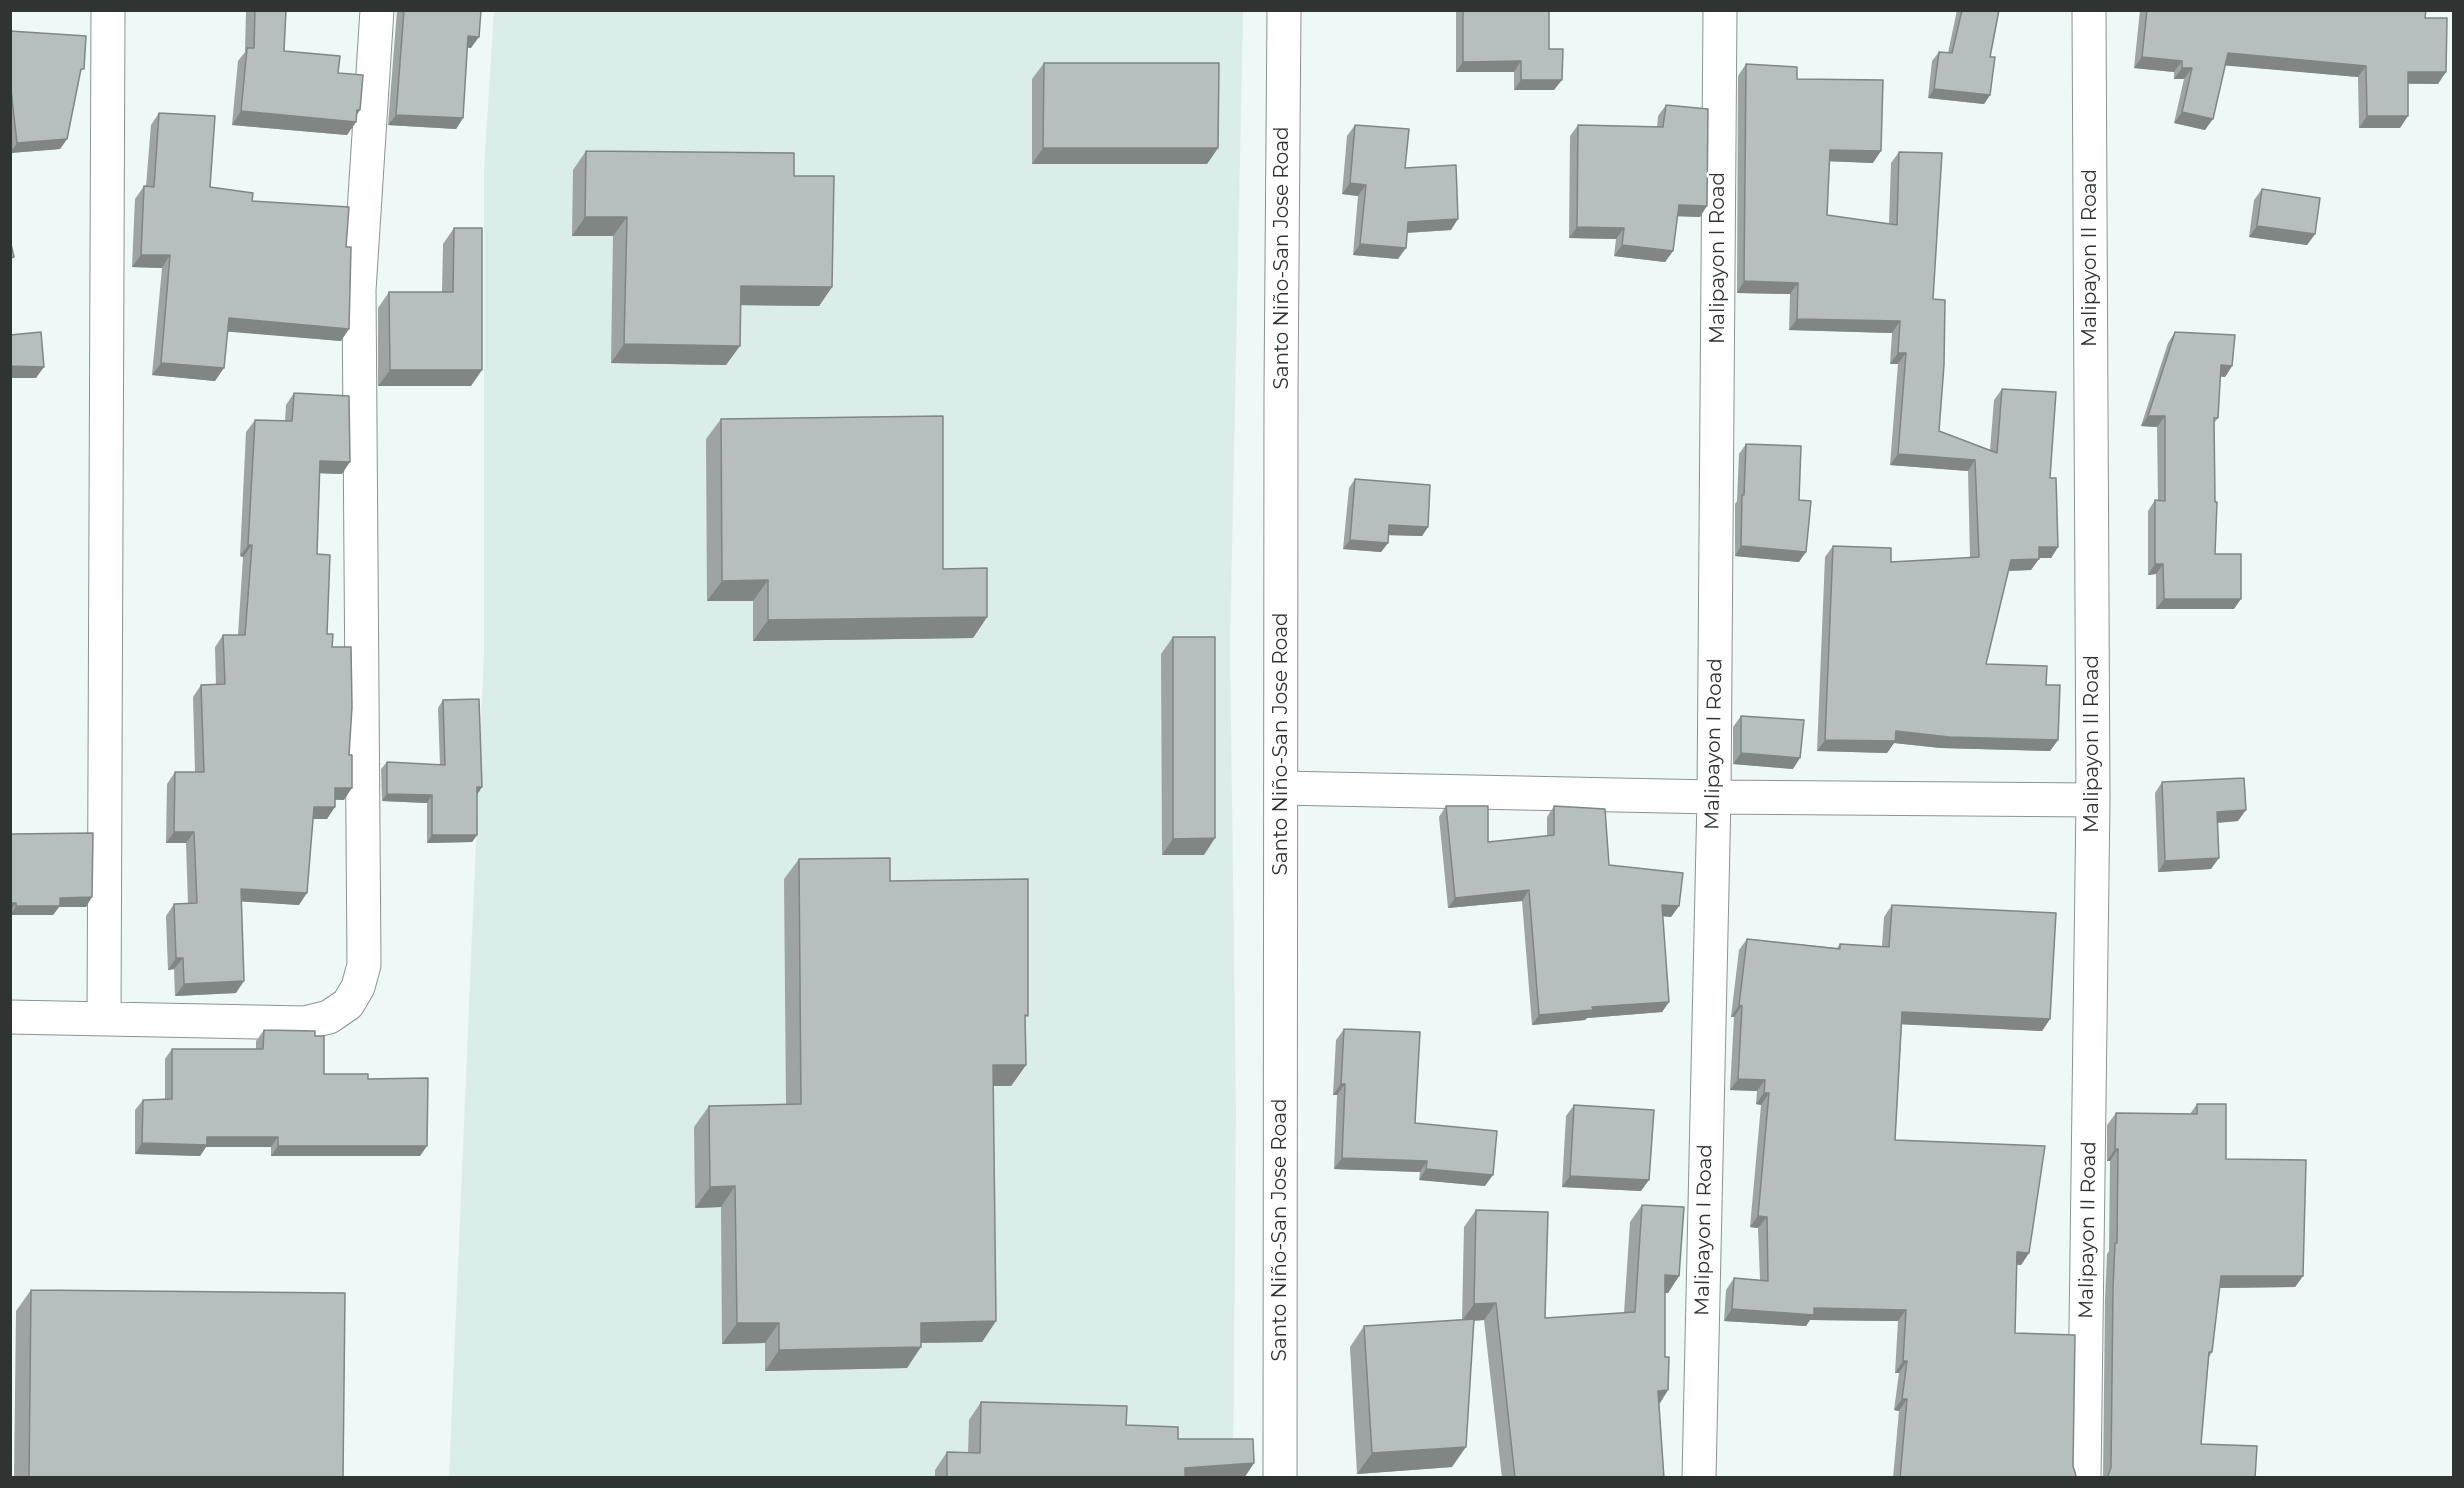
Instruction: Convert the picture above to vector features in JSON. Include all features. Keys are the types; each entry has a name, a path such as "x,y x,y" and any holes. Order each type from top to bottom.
{"street":[{"path":"104,1019 108,10"},
{"path":"10,1017 305,1023 329,1017 348,1004 358,987 364,965 359,290 377,10"},
{"name":"Santo Niño-San Jose Road","path":"1280,1478 1284,10"},
{"name":"Malipayon I Road","path":"1699,1478 1714,797 1720,10"},
{"name":"Malipayon II Road","path":"2084,1478 2093,800 2088,10"},
{"path":"1281,788 1714,797 2093,800"}],"shaded area":[{"path":"494,11 1243,11 1230,647 1236,1112 1233,1477 449,1478 484,653 484,170"}],"building":[{"path":"255,10 286,10 284,51 340,56 338,73 363,75 360,110 357,110 356,122 241,111 247,48 254,48"},
{"path":"404,10 481,10 479,37 468,36 463,118 396,115"},
{"path":"1463,10 1549,10 1549,49 1563,49 1562,80 1521,80 1521,61 1463,62"},
{"path":"1962,10 1999,10 1990,57 1995,57 1990,95 1934,89 1939,52 1952,53"},
{"path":"2147,10 2426,10 2425,18 2447,18 2446,72 2408,72 2408,116 2367,116 2366,66 2228,53 2213,119 2182,112 2192,68 2182,68 2182,61 2142,57"},
{"path":"10,31 86,36 84,69 81,69 67,139 17,143 10,81"},
{"path":"1044,63 1219,63 1218,148 1043,148"},
{"path":"1746,64 1797,67 1797,79 1883,80 1881,151 1830,150 1827,215 1897,225 1899,152 1942,153 1933,299 1945,300 1944,365 1939,431 1997,453 2002,389 2056,392 2050,478 2056,478 2058,547 2039,547 2039,559 2011,560 1986,664 2047,666 2046,685 2060,685 2058,740 1949,737 1896,731 1895,741 1825,740 1833,546 1891,548 1891,562 1979,557 1975,460 1898,454 1906,353 1898,353 1900,321 1797,319 1798,283 1744,281"},
{"path":"1666,105 1708,109 1707,206 1679,205 1673,251 1622,245 1624,228 1577,227 1578,125 1663,127"},
{"path":"159,113 215,116 210,187 253,193 252,201 349,207 346,247 351,247 349,329 229,318 224,368 161,363 170,255 141,255 144,186 154,187"},
{"path":"1355,125 1409,129 1405,168 1456,165 1458,219 1408,222 1406,248 1360,244 1366,185 1350,183"},
{"path":"586,151 794,153 794,176 834,176 832,287 741,286 740,346 624,344 627,217 585,217"},
{"path":"2262,189 2320,198 2315,234 2257,226"},
{"path":"454,228 482,228 482,370 390,370 389,292 453,292"},
{"path":"10,240 14,257 10,258"},
{"path":"41,332 44,367 10,366 10,335"},
{"path":"2175,332 2235,335 2232,366 2221,365 2218,418 2214,418 2215,502 2217,502 2215,554 2241,554 2241,599 2164,599 2163,564 2155,564 2155,500 2165,501 2165,416 2148,416"},
{"path":"294,393 349,396 350,462 320,461 317,554 330,555 327,634 333,634 332,647 351,647 352,707 349,755 352,755 352,788 335,788 335,807 314,807 307,893 241,889 244,981 184,984 183,958 176,958 174,904 197,903 194,832 174,832 175,772 204,772 201,685 225,684 223,635 245,635 252,545 248,545 255,420 292,421"},
{"path":"943,416 943,569 987,568 987,617 768,620 768,580 722,581 721,419"},
{"path":"1746,444 1801,446 1799,500 1811,501 1806,552 1741,546"},
{"path":"1355,479 1430,485 1428,527 1389,525 1388,543 1350,540"},
{"path":"1173,637 1215,637 1215,838 1173,839"},
{"path":"479,699 482,787 477,787 477,835 432,835 432,795 387,794 387,762 445,765 443,700"},
{"path":"1741,716 1804,720 1800,758 1741,753"},
{"path":"2244,778 2246,810 2217,812 2219,858 2165,861 2162,782"},
{"path":"1446,806 1488,806 1488,842 1554,835 1554,806 1605,809 1609,865 1683,873 1679,906 1662,905 1669,1002 1592,1007 1593,1010 1539,1015 1529,890 1455,898"},
{"path":"93,833 92,897 60,898 60,906 16,906 16,903 10,903 10,834"},
{"path":"890,858 890,881 1028,879 1026,1065 993,1065 996,1321 921,1323 921,1347 779,1350 779,1323 737,1323 735,1186 710,1187 709,1106 801,1104 799,859"},
{"path":"1892,905 2056,913 2050,1019 1902,1012 1895,1140 2045,1146 2029,1253 2017,1252 2015,1333 2075,1335 2073,1466 2078,1478 1900,1478 1907,1399 1902,1399 1907,1361 1903,1361 1906,1310 1814,1308 1814,1315 1732,1309 1734,1278 1768,1281 1767,1217 1758,1216 1769,1093 1764,1093 1765,1080 1738,1079 1742,1006 1739,1005 1747,939 1840,949 1840,944 1889,947"},
{"path":"1344,1029 1420,1032 1415,1123 1497,1131 1493,1175 1426,1169 1427,1161 1342,1158 1345,1084 1341,1084"},
{"path":"264,1030 315,1031 315,1036 324,1036 324,1074 368,1074 368,1079 428,1078 427,1146 278,1146 278,1137 207,1137 207,1145 142,1143 143,1100 172,1099 172,1049 263,1049"},
{"path":"2197,1104 2226,1104 2226,1159 2306,1160 2303,1276 2221,1276 2212,1352 2209,1352 2201,1444 2257,1446 2255,1478 2107,1478 2111,1467 2113,1288 2115,1243 2117,1243 2116,1113 2197,1114"},
{"path":"1574,1105 1654,1110 1649,1180 1570,1176"},
{"path":"1642,1205 1684,1207 1679,1276 1665,1275 1665,1357 1669,1357 1668,1390 1658,1391 1664,1478 1515,1478 1496,1303 1474,1304 1476,1210 1548,1212 1545,1318 1635,1312"},
{"path":"31,1290 345,1293 343,1478 29,1478"},
{"path":"1474,1319 1466,1447 1372,1453 1364,1326"},
{"path":"981,1402 1127,1406 1126,1425 1178,1427 1178,1439 1253,1439 1254,1463 1185,1468 1185,1478 947,1478 947,1452 980,1453"}]}
